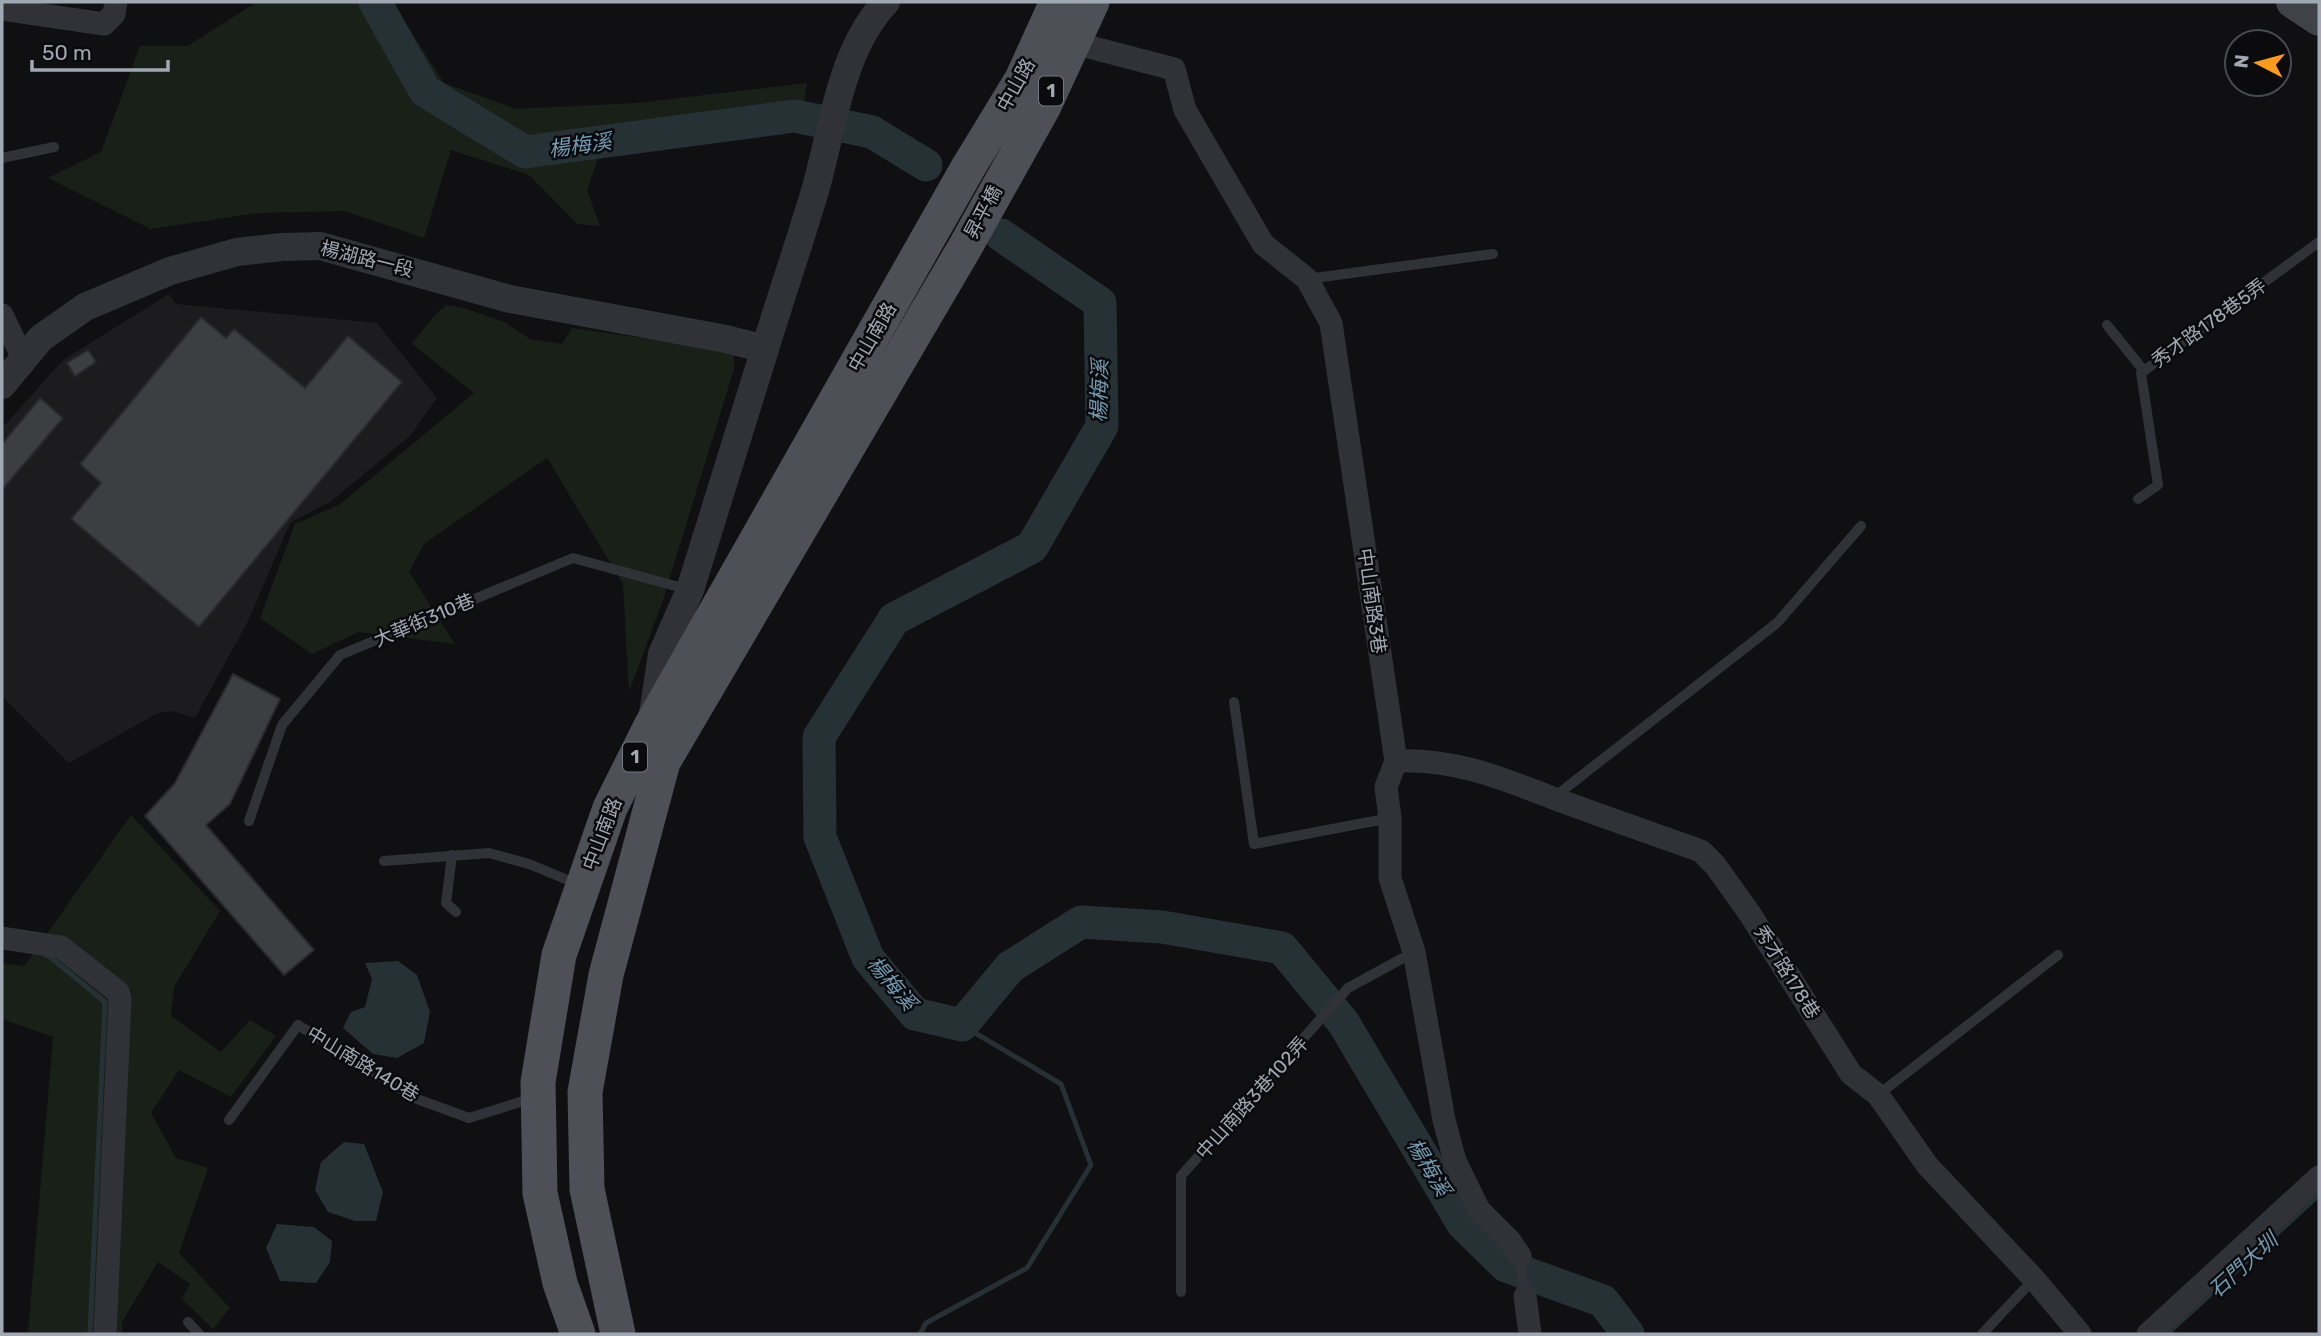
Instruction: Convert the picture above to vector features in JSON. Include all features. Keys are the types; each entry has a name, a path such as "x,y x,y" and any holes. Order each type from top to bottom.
{"main road":[{"name":"中山路","path":"969,166 1022,79 1058,2"},
{"name":"中山路","path":"1003,176 1044,106 1092,2"},
{"path":"2292,2 2319,20"},
{"name":"昇平橋","path":"930,237 969,166"},
{"name":"昇平橋","path":"964,249 1003,176"},
{"name":"中山南路","path":"578,1334 560,1283 540,1193 538,1082 559,955 610,808 651,726 930,237"},
{"name":"中山南路","path":"618,1334 587,1189 585,1092 606,975 663,762 964,249"}],"street":[{"path":"2,9 31,7 104,24 114,14 116,2"},
{"path":"663,762 651,726 662,654 690,590 815,190 845,77 860,40 886,2"},
{"name":"中山南路3巷","path":"1074,43 1174,69 1185,110 1263,244 1307,279 1331,323 1396,761 1386,787 1390,818 1390,878 1414,952 1444,1120 1455,1161 1479,1210 1510,1241 1520,1256"},
{"name":"楊湖路一段","path":"2,385 41,338 85,307 170,271 237,251 320,246 510,299 726,339 765,349"},
{"path":"2,315 24,360"},
{"name":"秀才路178巷","path":"1396,761 1427,760 1499,776 1700,850 1715,865 1750,914 1850,1074 1878,1095 1927,1165 2034,1279 2080,1334"},
{"path":"2,939 61,947 118,992 120,999 105,1334"},
{"path":"2148,1334 2319,1177"},
{"path":"1525,1296 1530,1334"}],"lane":[{"path":"2,158 54,147"},
{"name":"秀才路178巷5弄","path":"2138,499 2158,485 2141,373 2319,242"},
{"path":"1307,279 1493,254"},
{"path":"2107,325 2144,371"},
{"path":"1553,798 1777,623 1861,526"},
{"name":"大華街310巷","path":"249,821 282,725 340,655 573,558 690,590"},
{"path":"1234,702 1254,844 1390,818"},
{"path":"384,861 489,853 529,864 583,886"},
{"path":"452,855 446,903 456,912"},
{"name":"中山南路3巷102弄","path":"1181,1292 1181,1176 1348,988 1414,952"},
{"path":"1878,1095 2058,955"},
{"name":"中山南路140巷","path":"229,1119 298,1026 417,1099 469,1118 538,1096"},
{"path":"1520,1256 1525,1296"},
{"path":"1982,1334 2034,1279"},
{"path":"188,1322 200,1334"}],"shaded area":[{"path":"257,2 392,2 444,83 516,109 637,103 807,83 804,103 608,129 587,190 600,226 577,224 529,175 451,150 424,238 344,211 258,213 151,229 48,178 101,152 140,46 187,46"},
{"path":"169,294 176,304 377,323 437,398 410,436 330,502 290,523 248,621 195,718 173,711 158,713 69,763 2,696 2,428 63,360"},
{"path":"446,305 464,308 504,322 530,339 562,344 572,328 722,349 734,355 734,369 662,603 629,692 623,584 547,458 424,544 409,572 455,644 359,632 312,654 260,618 295,524 339,505 474,393 412,344"},
{"path":"131,815 220,911 174,987 171,1016 221,1052 250,1020 276,1036 231,1097 179,1070 151,1113 176,1158 208,1168 179,1253 230,1308 213,1329 182,1299 190,1284 158,1262 122,1322 122,1334 28,1334 53,1037 2,1019 2,963 24,966"},
{"path":"398,961 417,975 430,1012 424,1043 397,1058 373,1054 343,1028 351,1012 365,1007 372,979 365,963"},
{"path":"344,1142 364,1144 383,1192 376,1221 355,1221 328,1212 315,1190 321,1162"},
{"path":"277,1224 314,1227 332,1241 330,1262 316,1283 280,1281 266,1248"}],"building":[{"path":"201,317 226,338 234,329 305,388 348,336 402,382 199,627 71,519 101,483 80,464"},
{"path":"88,350 96,362 75,376 67,363"},
{"path":"40,398 63,418 2,490 2,444"},
{"path":"233,674 280,699 230,804 206,825 314,950 284,975 145,816 175,783"}],"waterway":[{"name":"楊梅溪","path":"375,2 425,91 525,152 795,116 872,132 926,165"},
{"name":"楊梅溪","path":"1001,235 1100,303 1102,426 1032,547 894,619 819,737 820,837 868,958 915,1014 962,1025 1010,967 1081,922 1162,927 1282,948 1343,1022 1463,1224 1506,1266 1603,1301 1628,1334"},
{"path":"45,955 105,1002 90,1334"},
{"path":"920,1334 926,1323 1027,1268 1091,1165 1061,1084 962,1025"},
{"name":"石門大圳","path":"2167,1334 2319,1195"}]}
